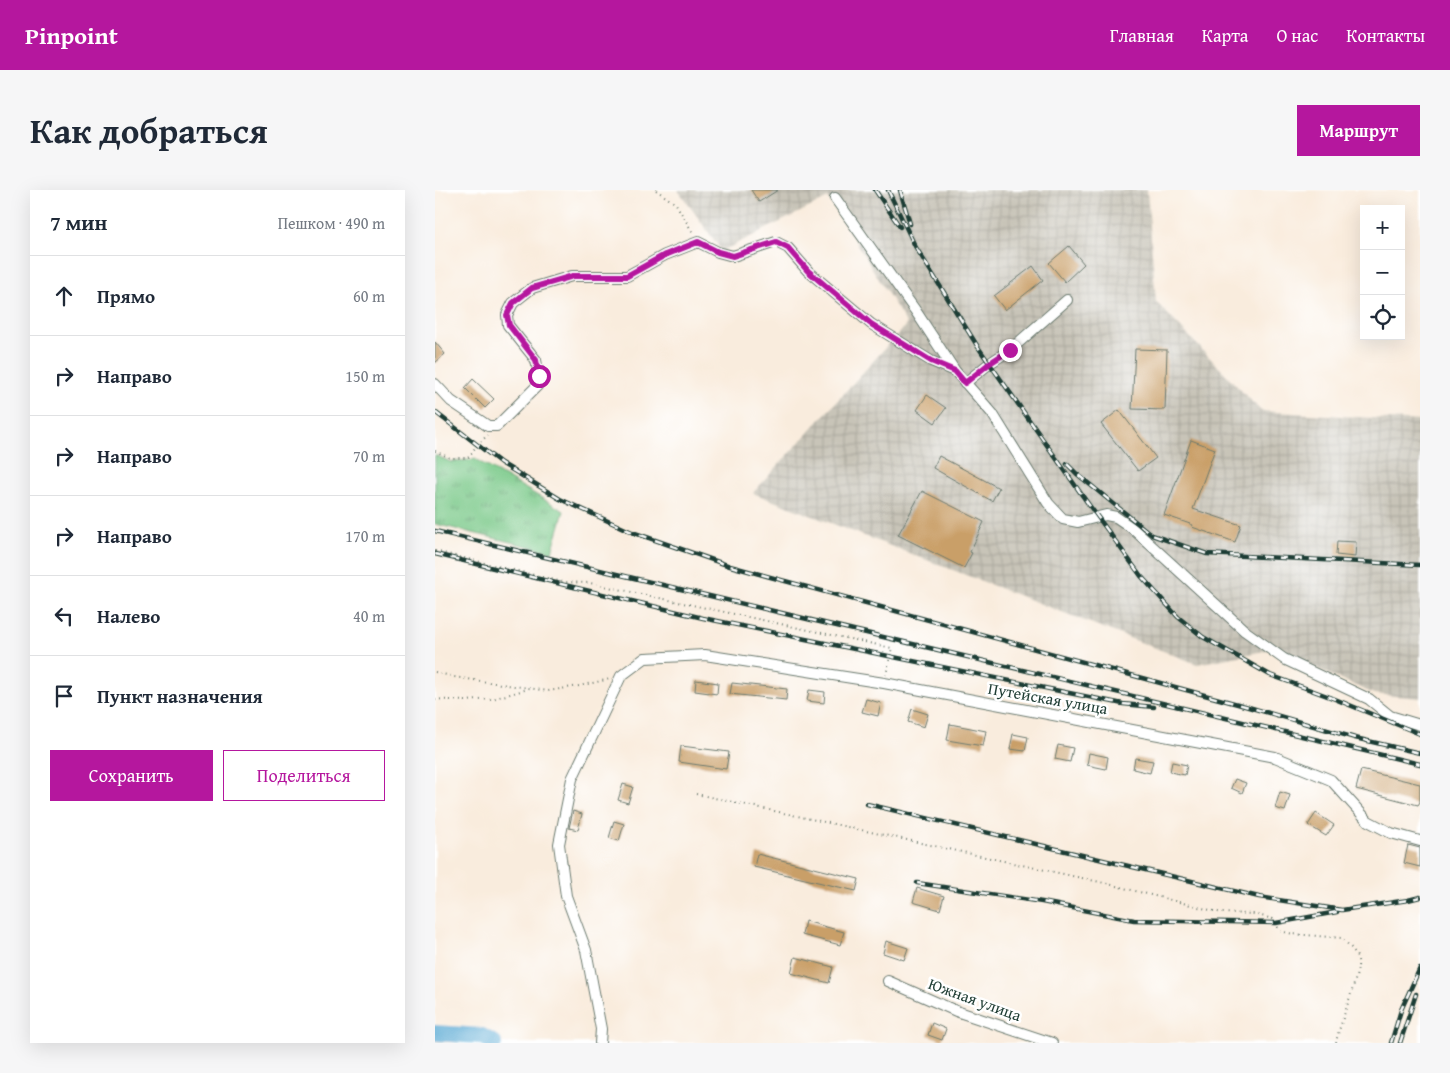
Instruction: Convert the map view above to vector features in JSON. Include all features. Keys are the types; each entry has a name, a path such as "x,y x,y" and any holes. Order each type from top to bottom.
{"street":[{"path":"835,198 915,310 955,371 992,413 1048,503 1063,518 1078,522 1097,516 1116,518 1132,528 1245,631 1284,659 1369,699 1390,716 1420,725"},
{"path":"435,384 451,401 488,426 497,426 537,386 539,376 536,360 509,325 507,315 513,303 532,288 573,276 627,276 665,255 698,242 718,252 733,256 776,242 788,248 808,271 871,324 931,361 955,371"},
{"path":"965,383 1010,350 1067,300"},
{"name":"Путейская улица","path":"621,676 645,658 705,655 884,683 1275,757 1331,780 1368,821 1391,833 1420,841"},
{"path":"600,1043 601,1029 587,950 566,896 559,844 572,779 621,676"},
{"name":"Южная улица","path":"888,981 956,1011 1052,1043"}],"path":[{"path":"657,190 676,204 698,242"},
{"path":"435,451 450,458 468,458 477,445 497,426"},
{"path":"435,551 563,582 590,583 892,648 884,683"},
{"path":"435,672 548,691 621,676"},
{"path":"435,699 465,701 492,699 530,688"},
{"path":"696,794 1100,882 1222,913 1253,914 1273,919 1280,930 1293,934 1342,938 1358,960 1356,974 1336,1043"}],"shaded area":[{"path":"678,190 1147,190 1156,302 1261,411 1420,421 1420,698 1374,694 1274,649 1197,664 753,493 907,324 828,198 722,251"}],"green space":[{"path":"435,455 451,462 475,459 564,511 552,552 435,524"}],"building":[{"path":"751,190 778,190 759,202"},
{"path":"1069,246 1084,264 1065,282 1049,263"},
{"path":"1033,266 1043,280 1005,310 994,296"},
{"path":"435,342 445,354 435,363"},
{"path":"1135,349 1167,350 1165,410 1132,409"},
{"path":"473,379 494,399 485,408 465,388"},
{"path":"927,395 946,408 935,423 917,410"},
{"path":"1119,410 1156,458 1138,471 1101,424"},
{"path":"1191,440 1215,449 1193,509 1241,525 1235,542 1164,515"},
{"path":"939,456 999,488 992,501 933,468"},
{"path":"922,491 984,522 964,568 898,535"},
{"path":"1337,541 1356,542 1355,557 1336,555"},
{"path":"696,680 718,683 717,694 695,691"},
{"path":"732,683 787,689 786,700 730,694"},
{"path":"809,690 825,692 824,703 807,701"},
{"path":"866,699 881,703 878,716 862,712"},
{"path":"912,709 928,714 924,727 908,722"},
{"path":"950,724 986,731 983,746 947,740"},
{"path":"1013,734 1028,737 1025,751 1010,749"},
{"path":"1058,745 1073,748 1070,762 1055,759"},
{"path":"681,746 729,752 726,769 679,762"},
{"path":"1089,753 1108,757 1106,769 1087,765"},
{"path":"1135,758 1153,761 1150,773 1133,769"},
{"path":"1172,762 1187,765 1185,775 1170,772"},
{"path":"1361,770 1420,784 1420,802 1418,805 1356,789"},
{"path":"1235,779 1246,783 1242,793 1231,788"},
{"path":"623,784 633,787 628,803 618,800"},
{"path":"1280,792 1290,795 1285,811 1275,808"},
{"path":"573,811 582,814 578,830 569,828"},
{"path":"1316,813 1334,825 1326,836 1308,825"},
{"path":"614,821 624,824 619,841 609,838"},
{"path":"1408,845 1420,848 1420,867 1404,863"},
{"path":"757,854 859,879 856,891 754,867"},
{"path":"917,888 944,896 940,910 913,902"},
{"path":"805,921 844,932 840,945 802,935"},
{"path":"886,941 908,948 904,960 883,953"},
{"path":"795,957 833,967 829,983 791,973"},
{"path":"932,1023 946,1029 942,1040 928,1035"}],"waterway":[{"path":"435,1033 482,1036 494,1043"}],"railway":[{"path":"875,190 900,227"},
{"path":"888,190 915,246 978,347 1141,576 1178,617 1203,637 1270,675 1420,734"},
{"path":"900,190 910,224"},
{"path":"435,412 501,463 560,499 632,532 730,566 1245,706 1355,738 1420,753"},
{"path":"1067,464 1152,535 1207,554 1420,565"},
{"path":"435,531 1420,764"},
{"path":"435,554 703,618 1123,704 1154,707"},
{"path":"867,804 1259,897 1342,910 1420,897"},
{"path":"917,883 1042,902 1134,920 1276,923 1337,912"},
{"path":"1391,1043 1401,1010 1420,968"},
{"path":"1400,1043 1416,994"}],"route":[{"path":"539,376 536,360 509,325 507,315 513,303 532,288 573,276 627,276 665,255 698,242 718,252 733,256 776,242 788,248 808,271 871,324 931,361 955,371 965,383 1010,350"}]}
